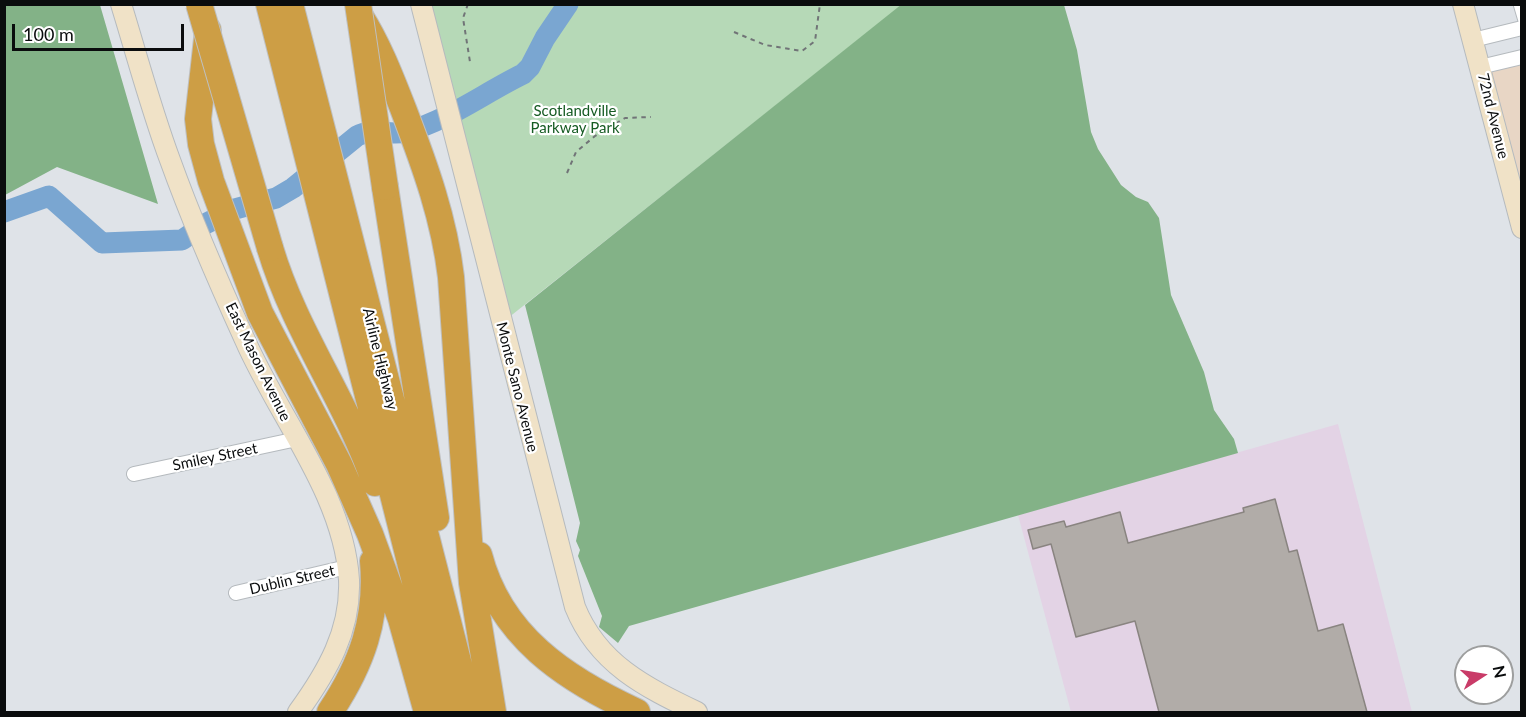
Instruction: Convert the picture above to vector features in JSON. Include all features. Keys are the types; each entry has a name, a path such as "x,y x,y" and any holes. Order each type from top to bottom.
{"highway":[{"path":"200,4 270,248 296,319 361,445 402,566 425,622"},
{"path":"212,4 198,110 201,144 211,181 240,262 269,331 335,455 370,534 401,619 427,712"},
{"name":"Airline Highway","path":"269,4 310,126 331,208 425,622 448,712"},
{"name":"Airline Highway","path":"290,4 310,126"},
{"path":"353,4 378,48 393,83 426,166 442,218 451,277 476,620 493,712"},
{"path":"358,4 441,552 434,568"},
{"name":"Airline Highway","path":"331,208 434,568 471,712"},
{"path":"469,529 498,603 530,645 578,683 637,712"},
{"path":"330,712 358,666 371,624 375,583 370,534"}],"street":[{"name":"East Mason Avenue","path":"121,4 159,128 216,274 250,353 297,439 333,513 342,540 347,567 348,601 339,642 324,675 298,712"},
{"name":"Monte Sano Avenue","path":"421,4 562,567 578,615 594,642 623,672 697,712"},
{"name":"72nd Avenue","path":"1463,4 1521,228"},
{"path":"1473,40 1521,28"},
{"path":"1480,68 1521,57"},
{"name":"Smiley Street","path":"134,474 297,439"},
{"name":"Dublin Street","path":"236,593 347,567"}],"lane":[{"path":"1517,4 1521,21"}],"path":[{"path":"468,4 463,18 470,62"},
{"path":"734,32 765,45 802,51 814,41 820,4"},
{"path":"567,173 576,152 595,136 625,117 651,117"}],"shaded area":[{"path":"1521,57 1521,228 1480,67"},
{"path":"1338,424 1412,712 1071,712 1018,515"}],"green space":[{"path":"5,4 100,5 158,204 57,167 5,195"},
{"name":"Scotlandville Parkway Park","path":"428,4 902,5 508,318"},
{"path":"902,4 1064,5 1077,50 1091,132 1098,149 1121,185 1136,197 1148,202 1159,218 1171,295 1204,372 1214,410 1234,439 1238,453 629,626 618,643 599,627 602,616 578,556 580,550 576,541 580,523 525,305"}],"building":[{"path":"1275,499 1289,552 1297,550 1318,631 1343,624 1367,712 1159,712 1135,621 1076,637 1051,544 1033,549 1028,530 1064,521 1066,527 1120,512 1128,543 1244,512 1243,508"}],"waterway":[{"path":"4,212 49,196 102,243 182,240 205,224 235,209 276,198 293,188 363,133 400,133 422,127 523,74 530,67 545,38 568,4"}]}
